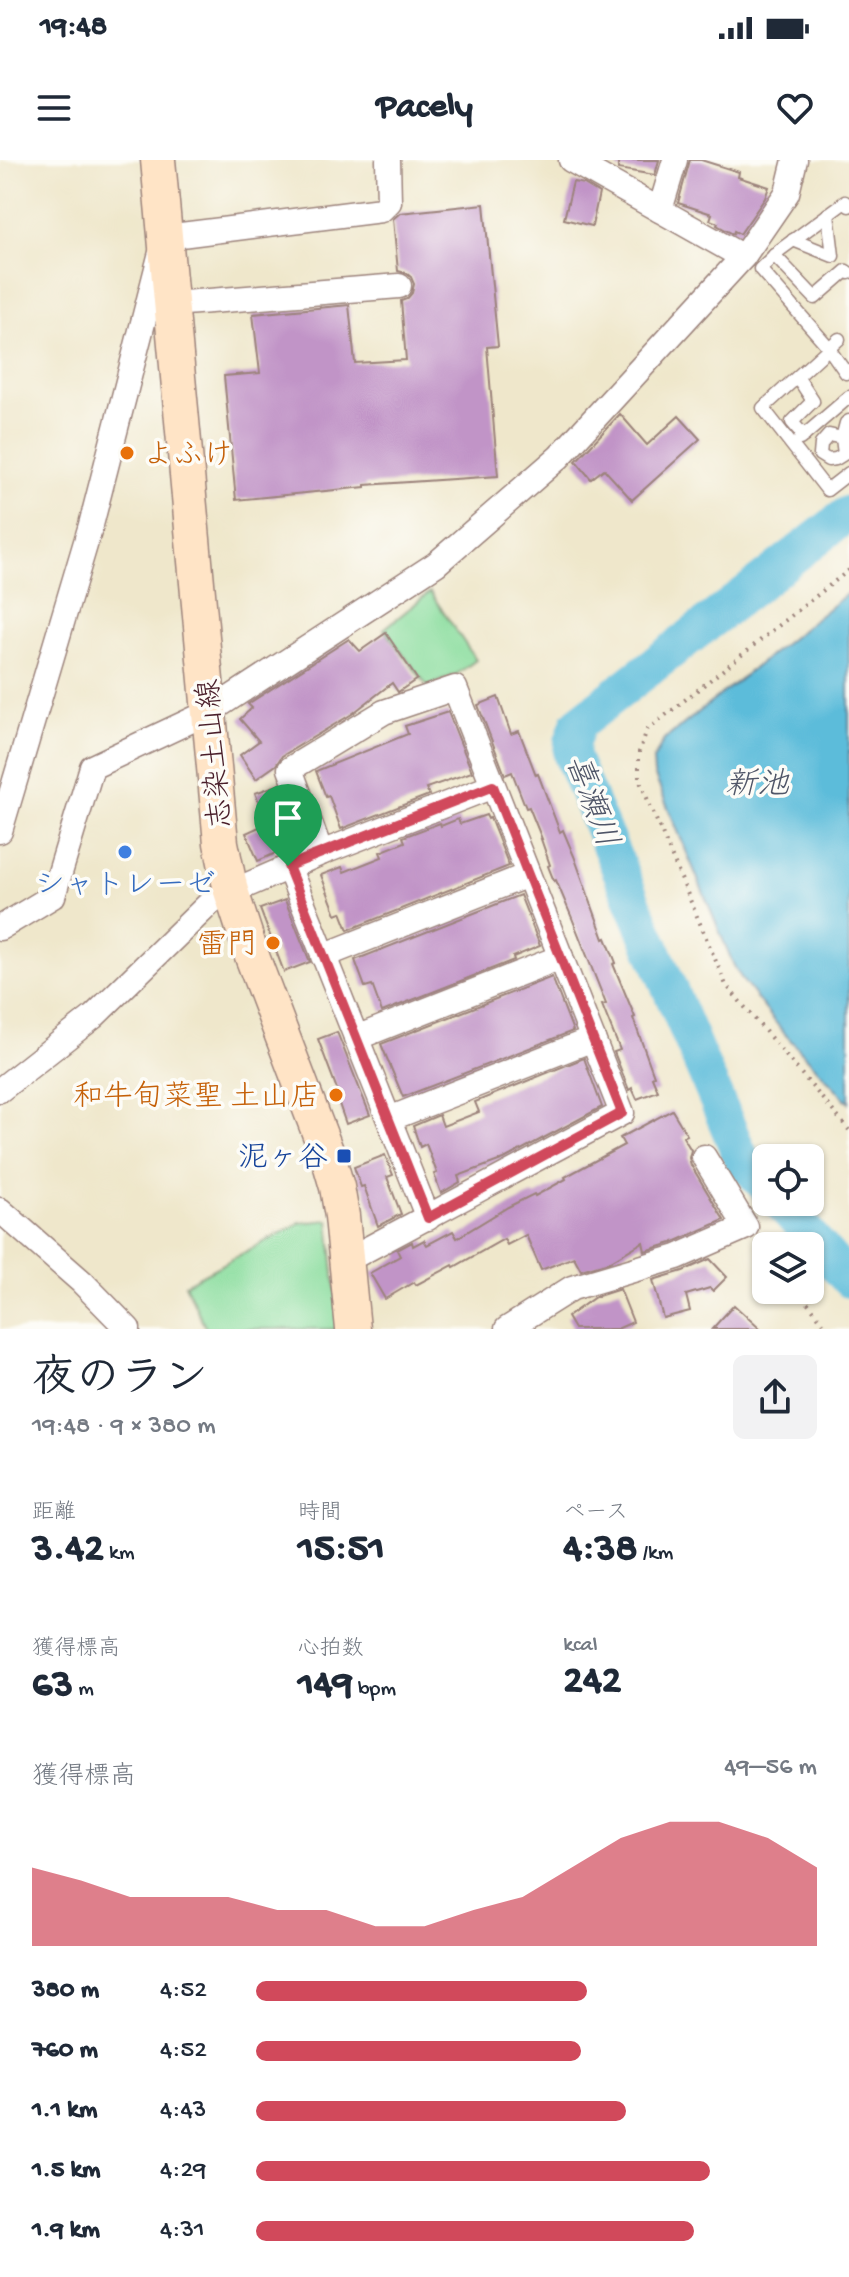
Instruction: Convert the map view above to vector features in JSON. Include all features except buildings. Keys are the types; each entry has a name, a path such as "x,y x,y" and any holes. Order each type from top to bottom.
{"main road":[{"name":"志染土山線","path":"158,160 221,843 231,891 253,959 337,1187 353,1329"}],"street":[{"path":"0,831 91,525 165,237 381,210 389,202 388,160"},
{"path":"571,160 743,257"},
{"path":"660,210 675,160"},
{"path":"0,928 53,896 92,767 209,712 436,564 559,457 743,257 787,193 795,160"},
{"path":"172,304 399,286"},
{"path":"321,853 290,769 384,712 455,688 622,1113 347,1260"},
{"path":"0,1090 93,1017 213,900 288,866 493,786"},
{"path":"288,866 428,1218"},
{"path":"323,956 528,875"},
{"path":"356,1038 561,957"},
{"path":"389,1119 593,1039"},
{"path":"507,1329 572,1288 677,1257 746,1227 704,1157"},
{"path":"0,1210 82,1282 128,1329"}],"lane":[{"path":"848,374 834,345 760,269 828,214 845,202 849,206"},
{"path":"793,240 833,256 828,214"},
{"path":"774,255 815,298 846,271 849,273"},
{"path":"849,329 763,408 827,490 849,473"},
{"path":"798,378 813,401 792,422 804,436"},
{"path":"793,446 849,397"},
{"path":"808,465 820,455 828,460 844,454 846,423 849,421"}],"path":[{"path":"849,570 647,730 639,752 639,779 726,985 849,1130"},
{"path":"809,1304 828,1329"}],"green space":[{"path":"430,592 476,660 457,674 428,687 384,629"},
{"path":"329,1220 339,1329 206,1329 185,1284 300,1223"}],"water":[{"name":"新池","path":"849,592 849,1103 784,1033 734,966 654,774 653,760 664,740"}],"waterway":[{"name":"喜瀬川","path":"752,1171 742,1160 571,755 572,742 578,724 849,513"},
{"name":"喜瀬川","path":"792,1216 849,1280"}],"place":[{"name":"よふけ","path":"127,453"},
{"name":"シャトレーゼ","path":"125,852"},
{"name":"雷門","path":"273,943"},
{"name":"和牛旬菜聖 土山店","path":"336,1095"},
{"name":"泥ヶ谷","path":"344,1156"}],"route":[{"path":"493,786 622,1113 428,1218 288,866 493,786"}]}
